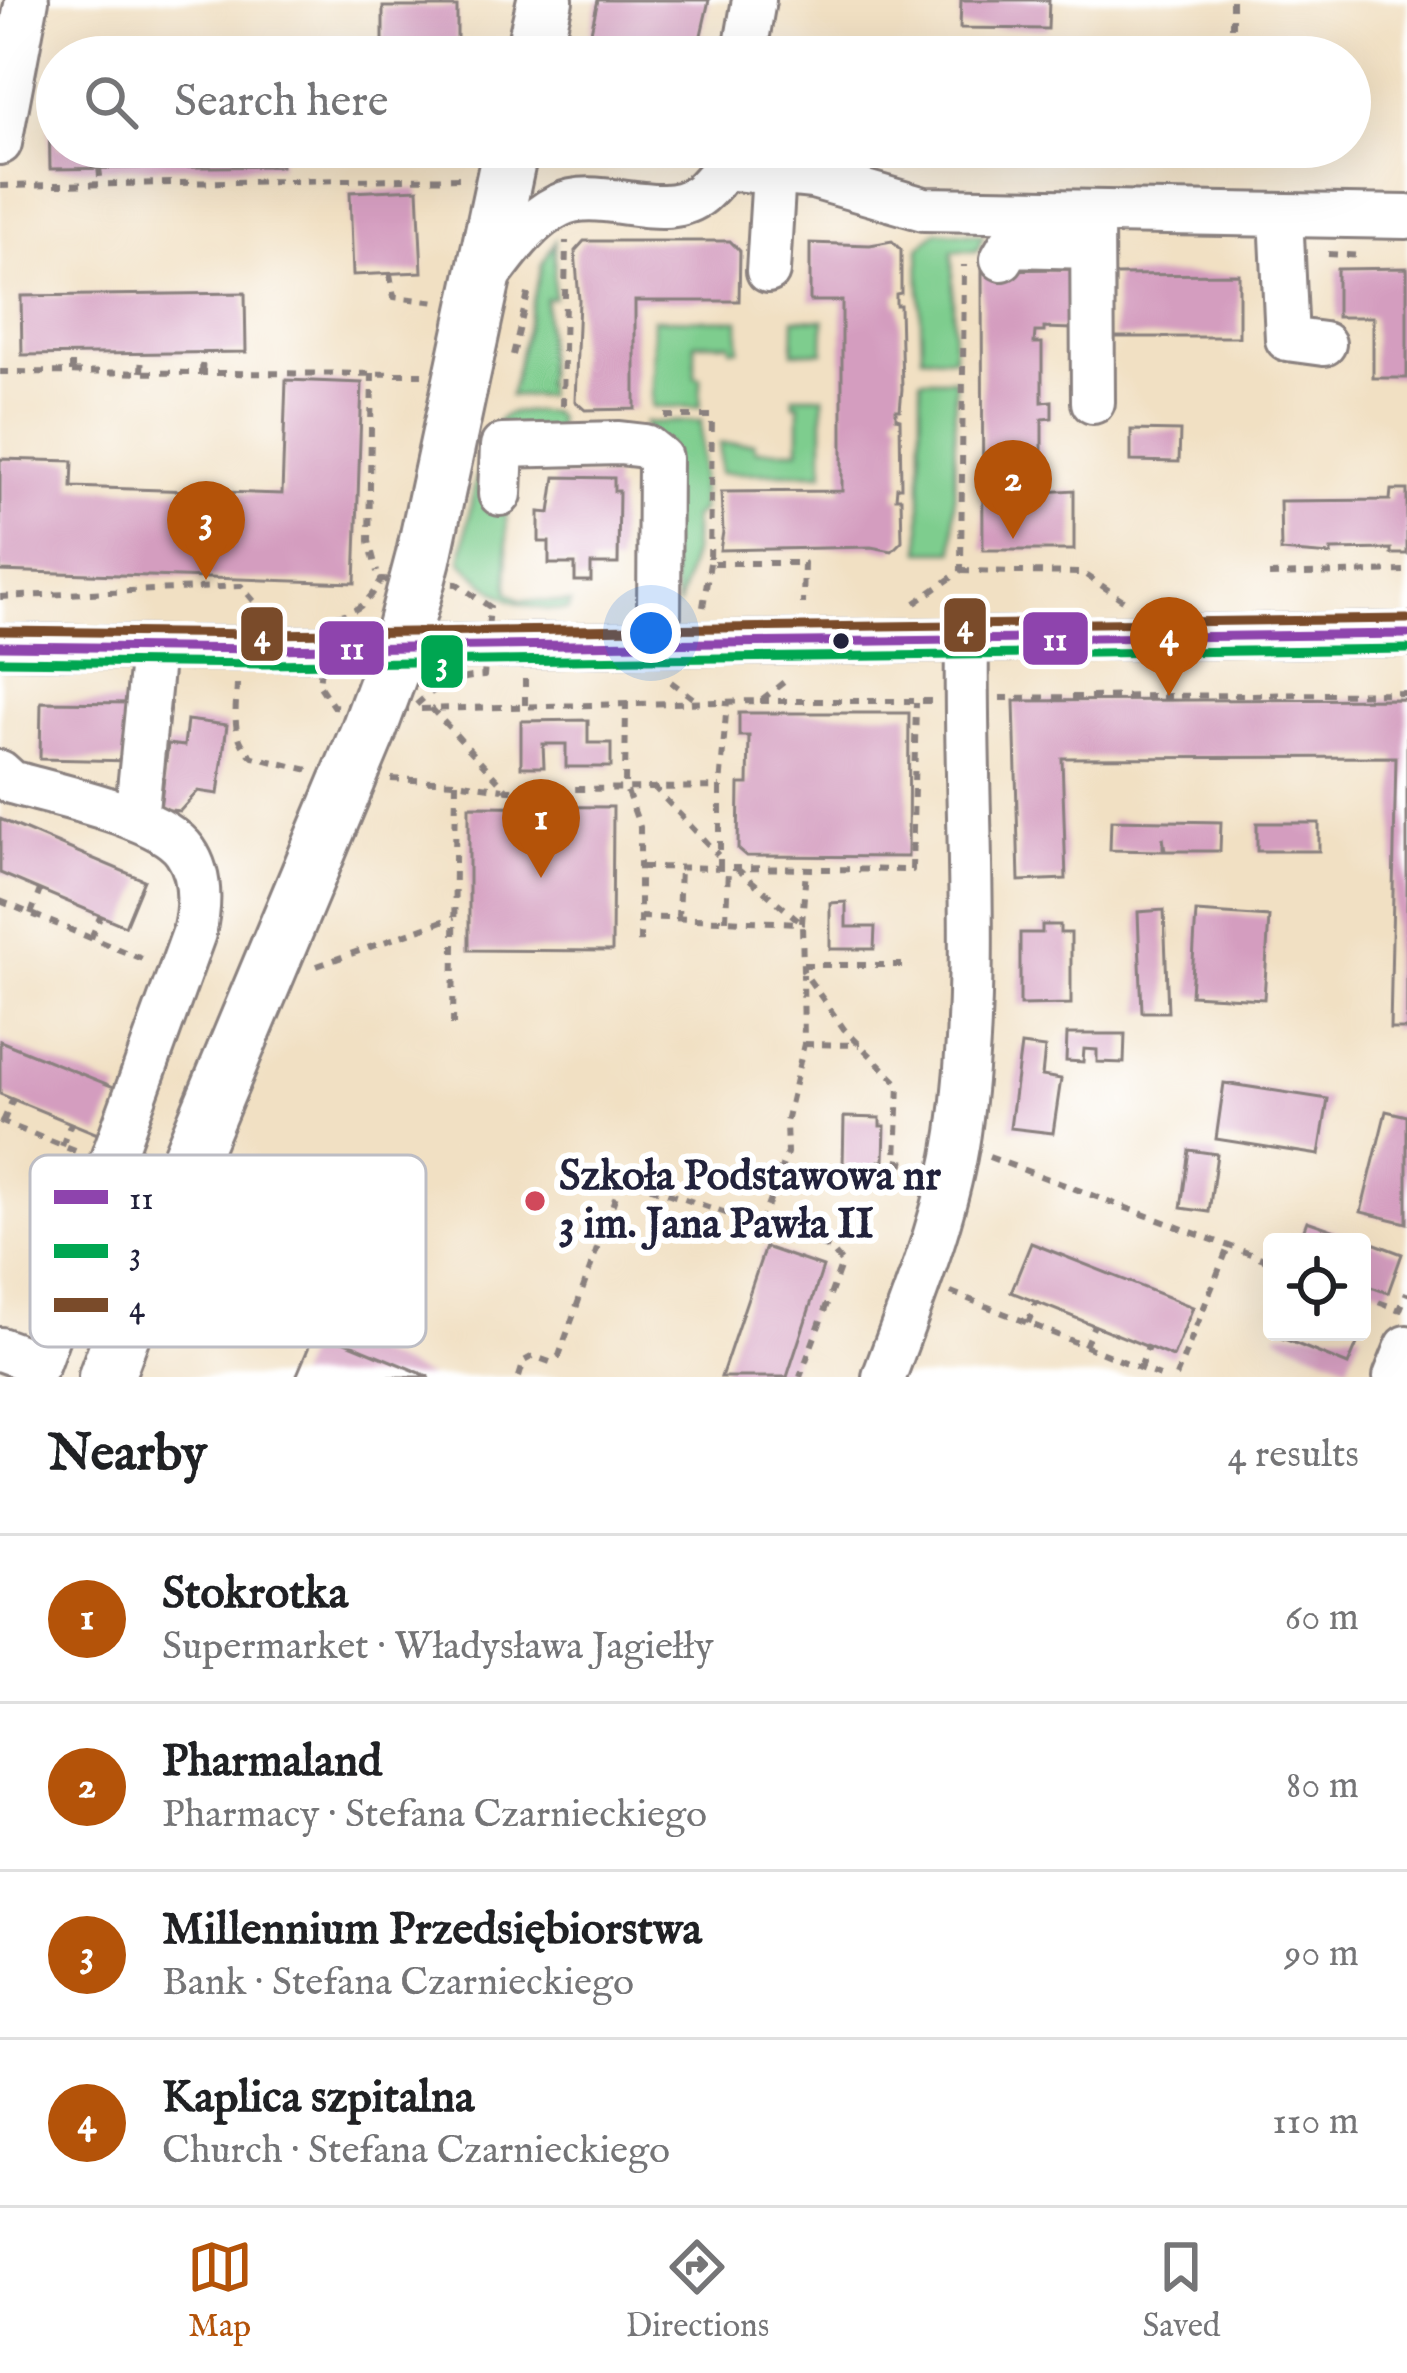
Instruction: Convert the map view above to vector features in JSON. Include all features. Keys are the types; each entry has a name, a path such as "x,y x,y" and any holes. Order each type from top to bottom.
{"main road":[{"path":"537,36 545,0"},
{"path":"191,1155 400,646 423,559 461,294 504,168"},
{"path":"106,1377 117,1347"}],"street":[{"path":"0,143 27,0"},
{"path":"748,36 754,0"},
{"path":"461,294 560,204 680,202 696,198 718,168"},
{"path":"758,168 814,177 924,209 1092,230"},
{"path":"769,271 774,173"},
{"path":"1281,214 1287,339 1324,344"},
{"path":"983,262 1010,245 1092,230 1281,214 1407,217"},
{"path":"1092,230 1093,402"},
{"path":"500,494 502,446 619,442 645,446 660,458 659,616"},
{"path":"0,646 153,650 1407,634"},
{"path":"884,1377 934,1238 963,1102 970,1001 967,640"},
{"path":"136,819 153,650"},
{"path":"0,772 11,782 150,823 185,851 201,899 114,1155"},
{"path":"1395,1377 1403,1329"},
{"path":"0,1349 38,1363 44,1347"}],"path":[{"path":"1232,0 1232,36"},
{"path":"99,168 101,184"},
{"path":"173,168 173,183"},
{"path":"235,182 236,168"},
{"path":"0,186 468,178"},
{"path":"541,406 565,406 566,239 561,226"},
{"path":"961,572 983,262"},
{"path":"390,274 394,297 461,294"},
{"path":"141,373 142,353"},
{"path":"202,373 203,353"},
{"path":"72,355 72,373"},
{"path":"0,372 425,374"},
{"path":"372,374 368,541 381,580"},
{"path":"704,599 710,563"},
{"path":"1269,575 1407,571"},
{"path":"909,607 961,572 1083,573 1135,608"},
{"path":"0,597 241,586 268,617"},
{"path":"307,617 327,617"},
{"path":"760,701 800,669"},
{"path":"525,675 525,705"},
{"path":"237,681 236,736 245,751 317,772"},
{"path":"989,698 1407,693"},
{"path":"412,709 943,700"},
{"path":"721,858 720,788 727,701"},
{"path":"626,702 625,785 640,827 640,947"},
{"path":"642,867 912,870 916,703"},
{"path":"431,708 507,790"},
{"path":"384,779 507,790 625,785 720,788"},
{"path":"453,1025 456,782"},
{"path":"653,786 728,868 802,923"},
{"path":"678,919 680,867"},
{"path":"726,920 728,868"},
{"path":"761,1225 787,1153 786,1122 804,1044 806,869"},
{"path":"31,914 40,890"},
{"path":"0,901 179,974"},
{"path":"92,938 100,915"},
{"path":"306,970 454,917"},
{"path":"640,917 802,923"},
{"path":"803,968 906,965"},
{"path":"803,968 844,1029 899,1084"},
{"path":"804,1044 860,1045"},
{"path":"13,1099 2,1121 84,1155"},
{"path":"62,1146 71,1123"},
{"path":"974,1152 1263,1258"},
{"path":"518,1377 524,1361 533,1356 550,1363 559,1356 620,1184 631,1181 830,1248 842,1263 800,1377"},
{"path":"1176,1377 1229,1245"},
{"path":"937,1286 1162,1377"},
{"path":"1028,1323 1036,1302"},
{"path":"1371,1303 1403,1329"},
{"path":"1085,1346 1094,1325"},
{"path":"1140,1368 1148,1347"}],"green space":[{"path":"937,231 983,235 977,251 952,251 954,357 922,356 919,248"},
{"path":"555,242 554,298 546,299 546,396 510,396 542,264"},
{"path":"653,319 739,320 739,349 731,349 730,343 695,343 700,407 652,407"},
{"path":"794,319 824,320 823,352 793,352"},
{"path":"921,379 955,379 954,551 921,551"},
{"path":"793,396 823,396 823,473 720,473 720,444 799,450 799,404 794,404"},
{"path":"514,412 551,412 557,417 557,432 504,431 508,592 520,600 571,603 568,610 535,608 509,599 461,561 481,461 495,425"},
{"path":"701,421 701,511 693,518 693,552 678,607 645,423"}],"building":[{"path":"598,0 709,0 701,36 590,36"},
{"path":"961,0 1049,0 1048,29 960,28"},
{"path":"383,7 457,7 457,36 383,36"},
{"path":"418,189 422,272 353,275 350,192"},
{"path":"584,241 730,241 740,251 739,301 635,301 635,409 585,410 575,401 579,300 575,251"},
{"path":"892,241 901,250 901,293 896,294 896,305 900,305 902,389 896,418 900,419 901,487 897,487 896,498 901,498 902,541 892,551 871,547 720,550 721,492 842,491 842,301 810,301 810,243"},
{"path":"1407,268 1407,378 1373,378 1373,317 1337,317 1337,269"},
{"path":"1073,269 1073,329 1044,328 1044,332 1035,332 1034,343 1042,343 1042,402 1052,401 1052,418 1042,419 1042,476 1035,476 1035,487 1045,487 1045,492 1074,490 1074,550 983,550 982,270"},
{"path":"1239,274 1239,337 1114,337 1115,275"},
{"path":"245,293 246,352 22,355 21,296"},
{"path":"286,380 362,383 355,583 0,571 0,459 73,461 72,487 282,494"},
{"path":"1131,430 1180,431 1179,462 1131,461"},
{"path":"555,477 614,478 614,491 619,491 618,564 591,564 591,581 575,581 575,564 549,564 549,542 539,542 539,512 550,513"},
{"path":"1391,490 1407,490 1407,554 1391,554 1391,549 1331,550 1331,555 1281,551 1280,501 1390,500"},
{"path":"1407,699 1407,1029 1390,1029 1396,757 1062,758 1066,879 1019,881 1014,701"},
{"path":"41,702 133,703 132,761 40,759"},
{"path":"739,713 909,713 908,857 746,856 738,849 739,784 748,784 749,736 739,736"},
{"path":"187,720 227,725 218,794 198,791 180,811 160,809 168,744 184,746"},
{"path":"588,720 588,743 611,743 611,767 566,767 566,744 543,744 544,767 521,767 521,721"},
{"path":"469,806 613,807 612,951 469,950"},
{"path":"0,819 144,880 125,926 0,873"},
{"path":"1111,820 1221,822 1220,851 1165,851 1163,837 1163,851 1110,850"},
{"path":"1257,823 1319,823 1319,851 1257,851"},
{"path":"846,902 846,927 875,927 874,949 830,949 830,903"},
{"path":"1164,910 1168,1012 1142,1012 1138,912"},
{"path":"1196,912 1269,917 1264,999 1191,995"},
{"path":"1042,925 1060,925 1060,933 1071,933 1071,1004 1020,1005 1020,933 1042,933"},
{"path":"1067,1034 1125,1034 1124,1063 1097,1062 1097,1050 1084,1049 1083,1062 1066,1061"},
{"path":"0,1041 119,1089 100,1135 0,1094"},
{"path":"1021,1045 1045,1048 1042,1076 1061,1079 1053,1133 1010,1128"},
{"path":"1224,1083 1328,1099 1319,1155 1216,1139"},
{"path":"1386,1111 1407,1116 1407,1223 1361,1212"},
{"path":"844,1117 880,1118 880,1126 885,1126 884,1161 879,1161 879,1169 843,1168"},
{"path":"1189,1150 1217,1154 1209,1212 1181,1208"},
{"path":"1307,1221 1341,1233 1302,1233"},
{"path":"1371,1242 1402,1254 1388,1293 1371,1287"},
{"path":"1031,1243 1193,1307 1173,1357 1011,1292"},
{"path":"765,1247 823,1267 787,1377 721,1377"},
{"path":"1289,1341 1358,1341 1348,1365"},
{"path":"309,1347 357,1347 430,1377 296,1377"}],"transit line":[{"name":"4","path":"0,631 265,634 1407,619"},
{"name":"11","path":"0,646 265,649 1407,634"},
{"name":"3","path":"0,661 265,664 1407,649"}],"place":[{"name":"Pharmaland","path":"1013,539"},
{"name":"Millennium Przedsiębiorstwa","path":"206,580"},
{"name":"Kaplica szpitalna","path":"1169,696"},
{"name":"Stokrotka","path":"541,878"},
{"name":"Szkoła Podstawowa nr 3 im. Jana Pawła II","path":"535,1201"}]}
